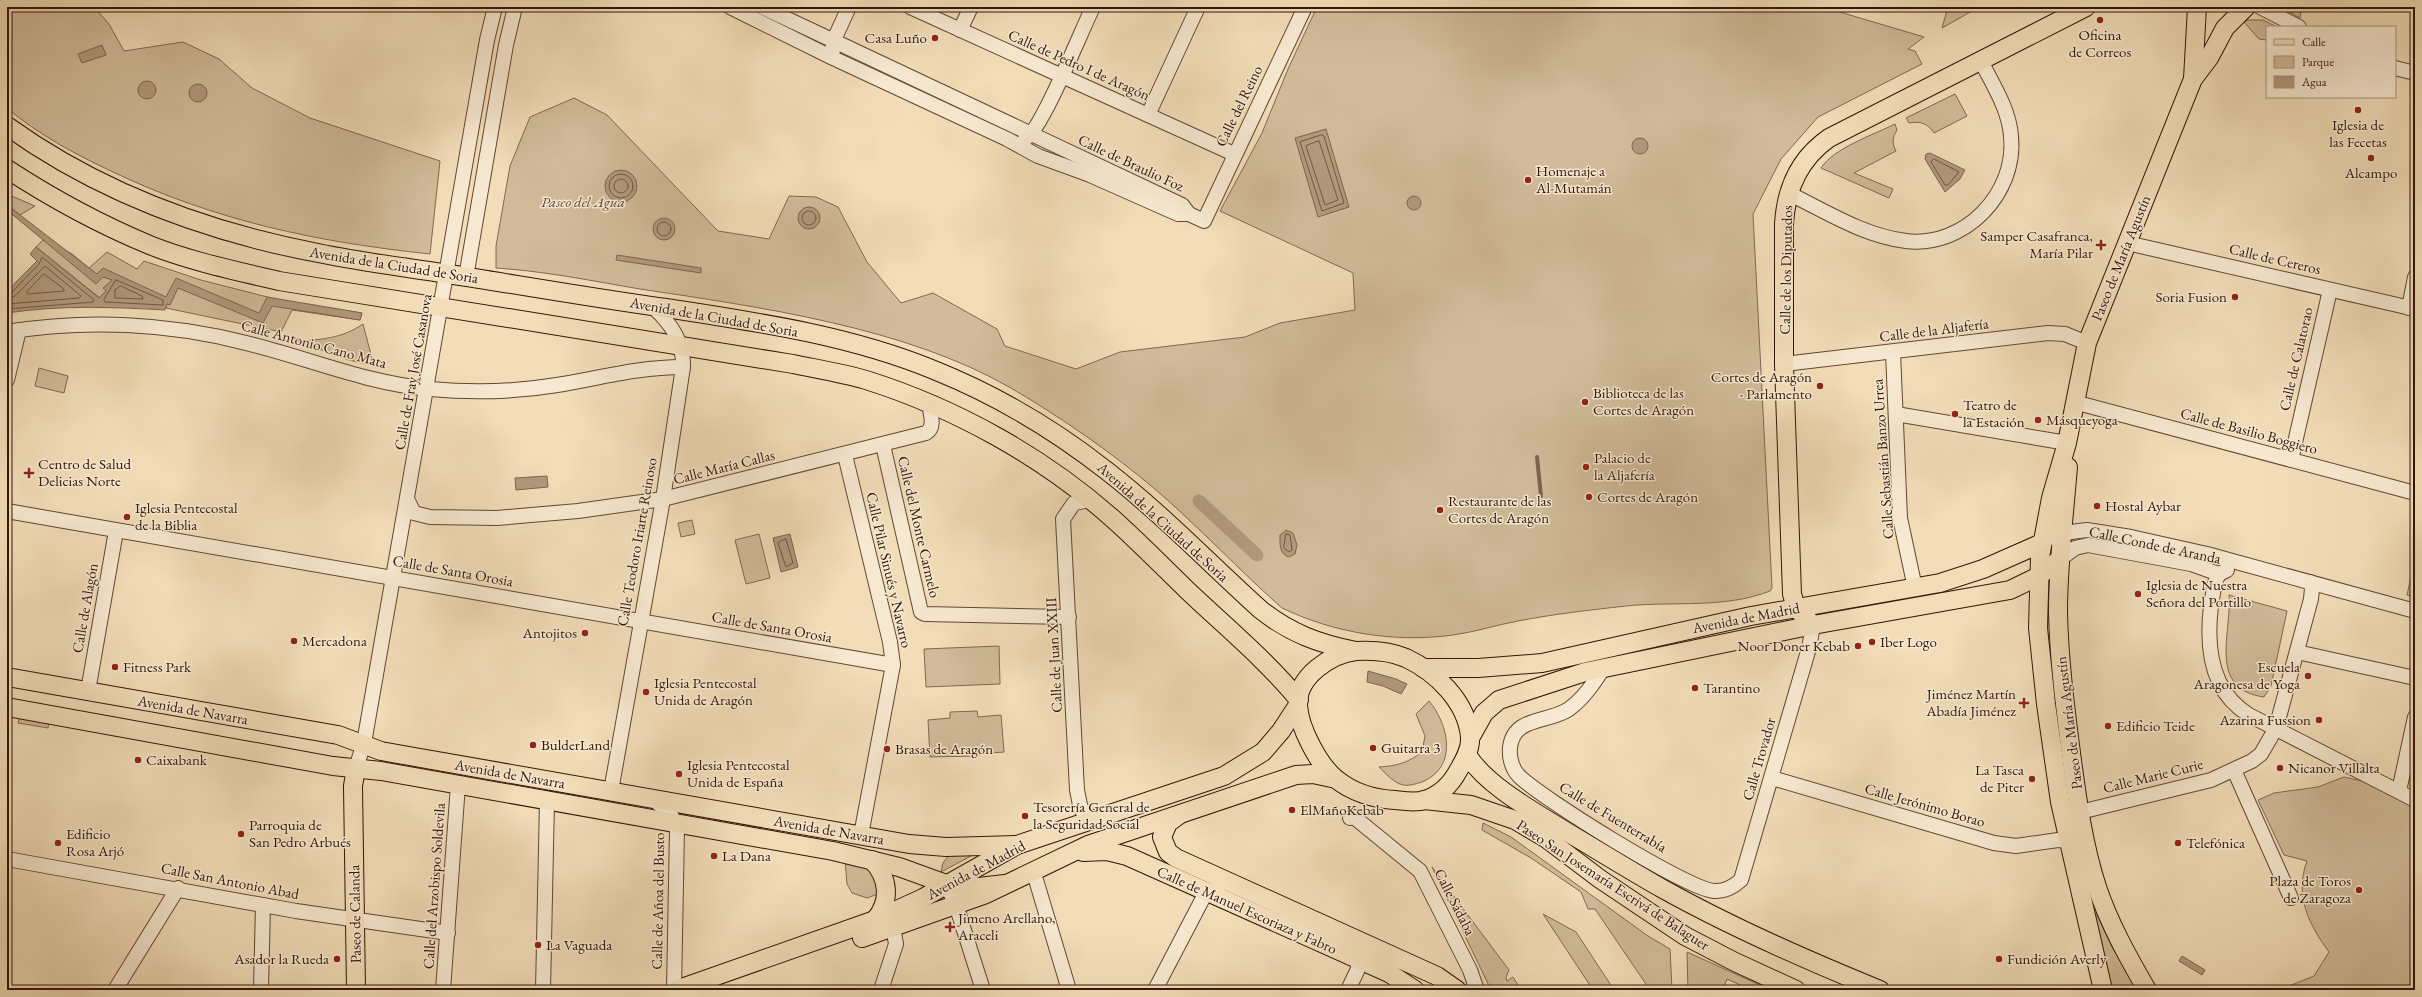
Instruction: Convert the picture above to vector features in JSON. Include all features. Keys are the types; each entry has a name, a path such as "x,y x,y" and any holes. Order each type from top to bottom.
{"main road":[{"name":"Calle de los Diputados","path":"1796,608 1792,594 1784,364 1784,224 1788,193 1805,160 1829,138 2086,7"},
{"name":"Paseo de María Agustín","path":"2193,79 2197,7"},
{"name":"Paseo de María Agustín","path":"2103,990 2071,841 2060,802 2046,704 2038,628 2039,576 2042,543 2051,498 2067,443 2087,343 2193,79 2209,58 2225,28 2246,7"},
{"name":"Avenida de la Ciudad de Soria","path":"7,126 32,144 78,172 166,211 221,230 318,253 752,321 852,342 935,370 1040,424 1108,471 1272,618 1303,637 1356,651"},
{"name":"Avenida de la Ciudad de Soria","path":"7,169 107,226 154,246 208,263 279,281 682,346 832,372 864,379 929,403 981,429 1041,464 1090,500 1112,518 1265,662 1299,702"},
{"name":"Avenida de la Ciudad de Soria","path":"7,177 26,181"},
{"name":"Paseo de María Agustín","path":"2067,443 2069,462 2060,559 2058,612 2061,666 2080,812 2093,871 2102,900 2122,945 2147,990"},
{"name":"Avenida de Madrid","path":"1423,668 1484,668 1542,663 1680,631 1796,608 1914,588 1967,576 2042,543"},
{"name":"Calle Conde de Aranda","path":"2039,576 2060,559"},
{"name":"Avenida de Madrid","path":"1470,738 1484,713 1499,700 1604,667 1813,625 2010,590 2039,576"},
{"path":"1796,608 1813,625"},
{"path":"1356,651 1387,653 1405,658 1423,668 1451,693 1462,711 1470,738 1467,755 1449,784 1433,797 1424,800"},
{"name":"Avenida de Madrid","path":"675,990 875,920 946,884 1017,845 1206,782 1239,768 1268,747 1299,702 1306,683 1322,664 1336,656 1356,651"},
{"name":"Avenida de Navarra","path":"7,677 338,735 381,750 409,756 933,847 1017,845"},
{"path":"1299,702 1311,744 1322,763 1336,779"},
{"name":"Avenida de Navarra","path":"7,707 333,766 356,768 675,823 872,860 946,884 979,887 1005,884"},
{"name":"Paseo San Josemaría Escrivá de Balaguer","path":"1467,755 1483,776 1600,852 1665,890 1768,942 1880,990"},
{"name":"Paseo de Calanda","path":"356,768 353,786 356,990"},
{"name":"Avenida de Madrid","path":"714,990 986,894 1033,870 1127,830 1296,775 1313,774 1336,779"},
{"name":"Paseo San Josemaría Escrivá de Balaguer","path":"1336,779 1352,789 1383,799 1424,800 1471,805 1515,820 1547,839 1600,879 1685,936 1735,962 1796,990"},
{"name":"Calle de Manuel Escoriaza y Fabro","path":"1183,812 1168,823 1163,833 1163,845 1168,852 1269,900 1438,976 1457,990"},
{"name":"Calle de Manuel Escoriaza y Fabro","path":"1073,852 1107,851 1119,853 1359,960 1389,974 1414,990"},
{"path":"872,860 882,873 886,889 885,904 875,920 893,927"}],"street":[{"name":"Calle de Fray José Casanova","path":"364,743 408,501 487,40 495,7"},
{"path":"466,277 506,45 515,7"},
{"name":"Calle de Braulio Foz","path":"730,7 833,58 1007,139 1038,156 1090,175 1178,214 1189,214"},
{"name":"Calle de Braulio Foz","path":"762,7 833,42 1182,205 1189,214"},
{"path":"833,58 833,42 849,7"},
{"name":"Calle de Pedro I de Aragón","path":"910,7 1234,154"},
{"path":"960,30 971,7"},
{"path":"1007,139 1024,139 1031,135 1043,116 1092,7"},
{"path":"1148,115 1198,7"},
{"name":"Calle del Reino","path":"1189,214 1204,221 1234,154 1305,7"},
{"path":"2260,7 2297,26"},
{"path":"1788,193 1866,230 1905,241 1933,240 1966,228 1986,210 1998,193 2008,168 2012,147 2008,116 1981,61"},
{"path":"2396,68 2415,73"},
{"name":"Calle de Cereros","path":"2127,243 2412,308"},
{"path":"2412,308 2415,277"},
{"name":"Calle de Calatorao","path":"2291,460 2330,290"},
{"name":"Calle Teodoro Iriarte Reinoso","path":"611,791 663,499 683,367 682,346 671,327 652,306"},
{"name":"Calle Antonio Cano Mata","path":"13,331 90,325 164,328 245,342 363,378 427,389 512,391 655,368 683,367"},
{"path":"7,380 13,331"},
{"name":"Calle de la Aljafería","path":"1784,364 2055,333 2065,334 2087,343"},
{"name":"Calle Sebastián Banzo Urrea","path":"1893,352 1900,518 1914,588"},
{"name":"Calle de Basilio Boggiero","path":"2074,402 2415,493"},
{"name":"Calle María Callas","path":"408,501 414,513 423,517 479,518 578,511 663,499 845,455 929,431 932,424 929,403"},
{"path":"1896,414 2067,443"},
{"name":"Calle del Monte Carmelo","path":"883,445 921,612 925,614 1069,617"},
{"name":"Calle Pilar Sinués y Navarro","path":"845,455 890,642 893,665 861,835"},
{"name":"Calle de Juan XXIII","path":"1087,822 1078,797 1063,519 1074,503 1090,500"},
{"name":"Calle de Santa Orosia","path":"7,511 893,665"},
{"name":"Calle Conde de Aranda","path":"2062,534 2087,530 2194,551 2415,611"},
{"name":"Calle de Alagón","path":"88,691 116,531"},
{"name":"Avenida de Madrid","path":"2042,543 2062,534"},
{"name":"Calle Conde de Aranda","path":"2060,559 2075,548 2082,546 2093,546 2191,564 2219,574 2248,566"},
{"path":"2219,574 2215,585 2209,632 2211,656 2219,682 2228,698 2239,710 2415,800"},
{"name":"Calle Marie Curie","path":"2080,812 2201,783 2234,770 2252,761 2261,754 2276,728 2312,592 2310,582"},
{"name":"Calle Trovador","path":"1721,890 1731,888 1741,880 1812,638 1813,625"},
{"path":"2297,652 2415,678"},
{"name":"Calle de Fuenterrabía","path":"1604,667 1591,687 1567,710 1528,724 1517,730 1510,748 1512,766 1518,775 1590,825 1685,880 1704,889 1721,890"},
{"path":"2399,791 2415,717"},
{"name":"Paseo de Calanda","path":"356,768 364,743"},
{"path":"2234,770 2291,898"},
{"name":"Calle Jerónimo Borao","path":"1772,778 1994,843 2016,846 2058,840 2071,841"},
{"name":"Calle del Arzobispo Soldevila","path":"443,990 458,785"},
{"name":"Calle de Añoa del Busto","path":"652,798 668,812 675,823 678,846 675,990"},
{"path":"543,990 547,801"},
{"name":"Calle Sádaba","path":"1350,818 1354,817 1376,832 1420,871 1476,989"},
{"name":"Calle San Antonio Abad","path":"7,859 178,888 263,905 356,921 448,933"},
{"path":"1033,870 1069,990"},
{"path":"946,884 956,904 983,990"},
{"path":"115,990 178,888"},
{"path":"1155,990 1207,892 1226,889 1269,900"},
{"path":"258,987 263,905"},
{"path":"881,990 896,944 893,927"},
{"path":"1347,935 1354,943 1359,960 1358,969 1348,990"}],"green space":[{"path":"7,7 94,7 109,24 124,51 183,42 219,59 252,88 310,118 440,161 430,254 307,236 229,216 190,204 152,189 71,151 32,127 7,108"},
{"name":"Paseo del Agua","path":"1317,7 1823,7 1924,37 1908,49 1915,51 1922,64 1818,117 1781,159 1753,214 1772,588 1770,591 1753,597 1717,602 1626,606 1572,612 1518,621 1453,635 1409,638 1387,637 1344,630 1302,617 1282,608 1172,504 1122,462 1030,399 970,367 925,349 831,322 734,303 532,271 496,268 496,246 510,166 530,117 574,98 607,115 718,231 769,239 789,196 816,197 838,207 867,262 901,303 933,293 997,329 1005,346 1076,369 1120,352 1245,337 1280,323 1355,310 1353,273 1220,211 1262,133 1288,69"},
{"path":"1948,7 1979,7 1942,28"},
{"path":"2282,7 2302,7 2300,18 2283,8"},
{"path":"2248,20 2263,20 2275,26 2266,26 2266,40 2259,39 2244,22"},
{"path":"1955,94 1967,116 1934,133 1926,125 1917,122 1909,123 1906,118"},
{"path":"1895,124 1897,130 1893,140 1896,151 1854,173 1893,189 1889,198 1821,168 1835,154 1844,148"},
{"path":"7,194 35,206 20,215 7,205"},
{"path":"44,239 72,254 89,268 107,252 137,269 144,261 201,280 279,300 362,313 360,320 292,310 281,332 166,308 167,304 103,288 106,291 100,298 36,247"},
{"path":"363,324 374,366 349,360 297,341 315,340 340,335"},
{"path":"39,368 68,376 64,393 35,386"},
{"path":"692,520 695,534 681,537 678,523"},
{"path":"759,534 770,578 746,584 735,540"},
{"path":"2415,558 2415,597 2407,595"},
{"path":"2229,595 2287,611 2271,686 2264,697 2246,692 2235,683 2229,671 2226,657 2226,642"},
{"path":"999,646 1000,684 926,687 924,649"},
{"path":"1429,701 1436,711 1445,733 1445,756 1441,766 1433,775 1422,782 1408,785 1397,783 1379,767 1402,763 1412,759 1422,752 1425,736 1416,714"},
{"path":"977,711 978,717 1001,715 1004,752 979,754 979,756 930,757 928,720 950,718 950,712"},
{"path":"20,716 49,721 48,728 18,723"},
{"name":"Plaza de Toros de Zaragoza","path":"2344,777 2380,785 2415,808 2415,990 2279,990 2314,976 2329,952 2315,931 2303,898 2303,874 2307,861 2284,855 2258,800 2274,793 2318,787"},
{"path":"1483,823 1511,837 1648,936 1670,949 1672,990 1650,990 1595,909 1588,909 1581,892 1531,858 1482,830"},
{"path":"949,855 971,856 941,872 943,863"},
{"path":"845,860 853,861 865,866 875,879 881,893 867,898 852,893 847,884"},
{"path":"1432,867 1509,970 1506,977 1507,981 1513,977 1521,990 1491,990"},
{"path":"1543,914 1576,932 1614,990 1593,990"},
{"path":"2095,914 2097,915 2112,947 2138,990 2112,990"},
{"path":"1687,952 1771,990 1751,990 1727,979 1723,990 1688,990"}],"water":[{"path":"102,45 106,55 82,63 78,54"},
{"path":"147,81 153,84 156,90 153,96 147,99 141,96 138,90 141,84"},
{"path":"198,84 204,87 207,93 204,99 198,102 192,99 189,93 192,87"},
{"path":"1326,129 1349,207 1318,217 1295,138"},
{"path":"1640,138 1646,140 1648,146 1646,152 1640,154 1634,152 1632,146 1634,140"},
{"path":"1930,153 1965,170 1960,179 1945,192 1925,159 1926,154"},
{"path":"618,170 624,170 633,174 637,186 633,198 624,202 618,202 609,198 605,189 605,183 609,174"},
{"path":"1411,196 1417,196 1421,200 1421,206 1417,210 1411,210 1407,206 1407,200"},
{"path":"7,205 97,274 103,268 166,297 176,278 259,313 267,297 362,313 360,320 272,306 263,323 178,288 170,305 167,304 165,310 66,308 27,310 7,313 7,291 37,261 30,254 36,247 99,298 106,291 103,288 112,280 103,277 96,284 7,210"},
{"path":"809,207 817,210 820,218 817,226 809,229 801,226 798,218 801,210"},
{"path":"664,218 672,221 675,229 672,237 664,240 656,237 653,229 656,221"},
{"path":"617,255 701,268 701,273 616,260"},
{"path":"547,476 548,487 516,490 515,478"},
{"path":"1286,530 1293,533 1297,545 1295,554 1289,557 1283,554 1280,545 1280,535"},
{"path":"790,534 798,567 781,572 773,538"},
{"path":"1368,671 1396,679 1407,684 1401,694 1383,686 1367,682"},
{"path":"2182,956 2205,970 2202,975 2179,961"}],"waterway":[{"path":"1537,457 1541,496"},
{"path":"1199,501 1257,555"}],"place":[{"name":"Oficina de Correos","path":"2100,20"},
{"name":"Casa Luño","path":"935,38"},
{"name":"Iglesia de las Fecetas","path":"2358,110"},
{"name":"Alcampo","path":"2371,158"},
{"name":"Homenaje a Al-Mutamán","path":"1528,180"},
{"name":"Samper Casafranca, María Pilar","path":"2101,245"},
{"name":"Soria Fusion","path":"2235,297"},
{"name":"Cortes de Aragón - Parlamento","path":"1820,386"},
{"name":"Biblioteca de las Cortes de Aragón","path":"1585,402"},
{"name":"Teatro de la Estación","path":"1955,414"},
{"name":"Másqueyoga","path":"2038,420"},
{"name":"Palacio de la Aljafería","path":"1586,467"},
{"name":"Centro de Salud Delicias Norte","path":"29,473"},
{"name":"Cortes de Aragón","path":"1589,497"},
{"name":"Hostal Aybar","path":"2097,506"},
{"name":"Restaurante de las Cortes de Aragón","path":"1440,510"},
{"name":"Iglesia Pentecostal de la Biblia","path":"127,517"},
{"name":"Iglesia de Nuestra Señora del Portillo","path":"2138,594"},
{"name":"Antojitos","path":"585,633"},
{"name":"Mercadona","path":"294,641"},
{"name":"Iber Logo","path":"1872,642"},
{"name":"Noor Doner Kebab","path":"1858,646"},
{"name":"Fitness Park","path":"115,667"},
{"name":"Escuela Aragonesa de Yoga","path":"2308,676"},
{"name":"Tarantino","path":"1695,688"},
{"name":"Iglesia Pentecostal Unida de Aragón","path":"646,692"},
{"name":"Jiménez Martín Abadía Jiménez","path":"2024,703"},
{"name":"Azarina Fussion","path":"2319,720"},
{"name":"Edificio Teide","path":"2108,726"},
{"name":"BulderLand","path":"533,745"},
{"name":"Guitarra 3","path":"1373,748"},
{"name":"Brasas de Aragón","path":"887,749"},
{"name":"Caixabank","path":"138,760"},
{"name":"Nicanor Villalta","path":"2280,768"},
{"name":"Iglesia Pentecostal Unida de España","path":"679,774"},
{"name":"La Tasca de Piter","path":"2032,779"},
{"name":"ElMañoKebab","path":"1292,810"},
{"name":"Tesorería General de la Seguridad Social","path":"1025,816"},
{"name":"Parroquia de San Pedro Arbués","path":"241,834"},
{"name":"Edificio Rosa Arjó","path":"58,843"},
{"name":"Telefónica","path":"2178,843"},
{"name":"La Dana","path":"714,856"},
{"name":"Plaza de Toros de Zaragoza","path":"2359,890"},
{"name":"Jimeno Arellano, Araceli","path":"950,927"},
{"name":"La Vaguada","path":"538,945"},
{"name":"Asador la Rueda","path":"337,959"},
{"name":"Fundición Averly","path":"1999,959"}]}
